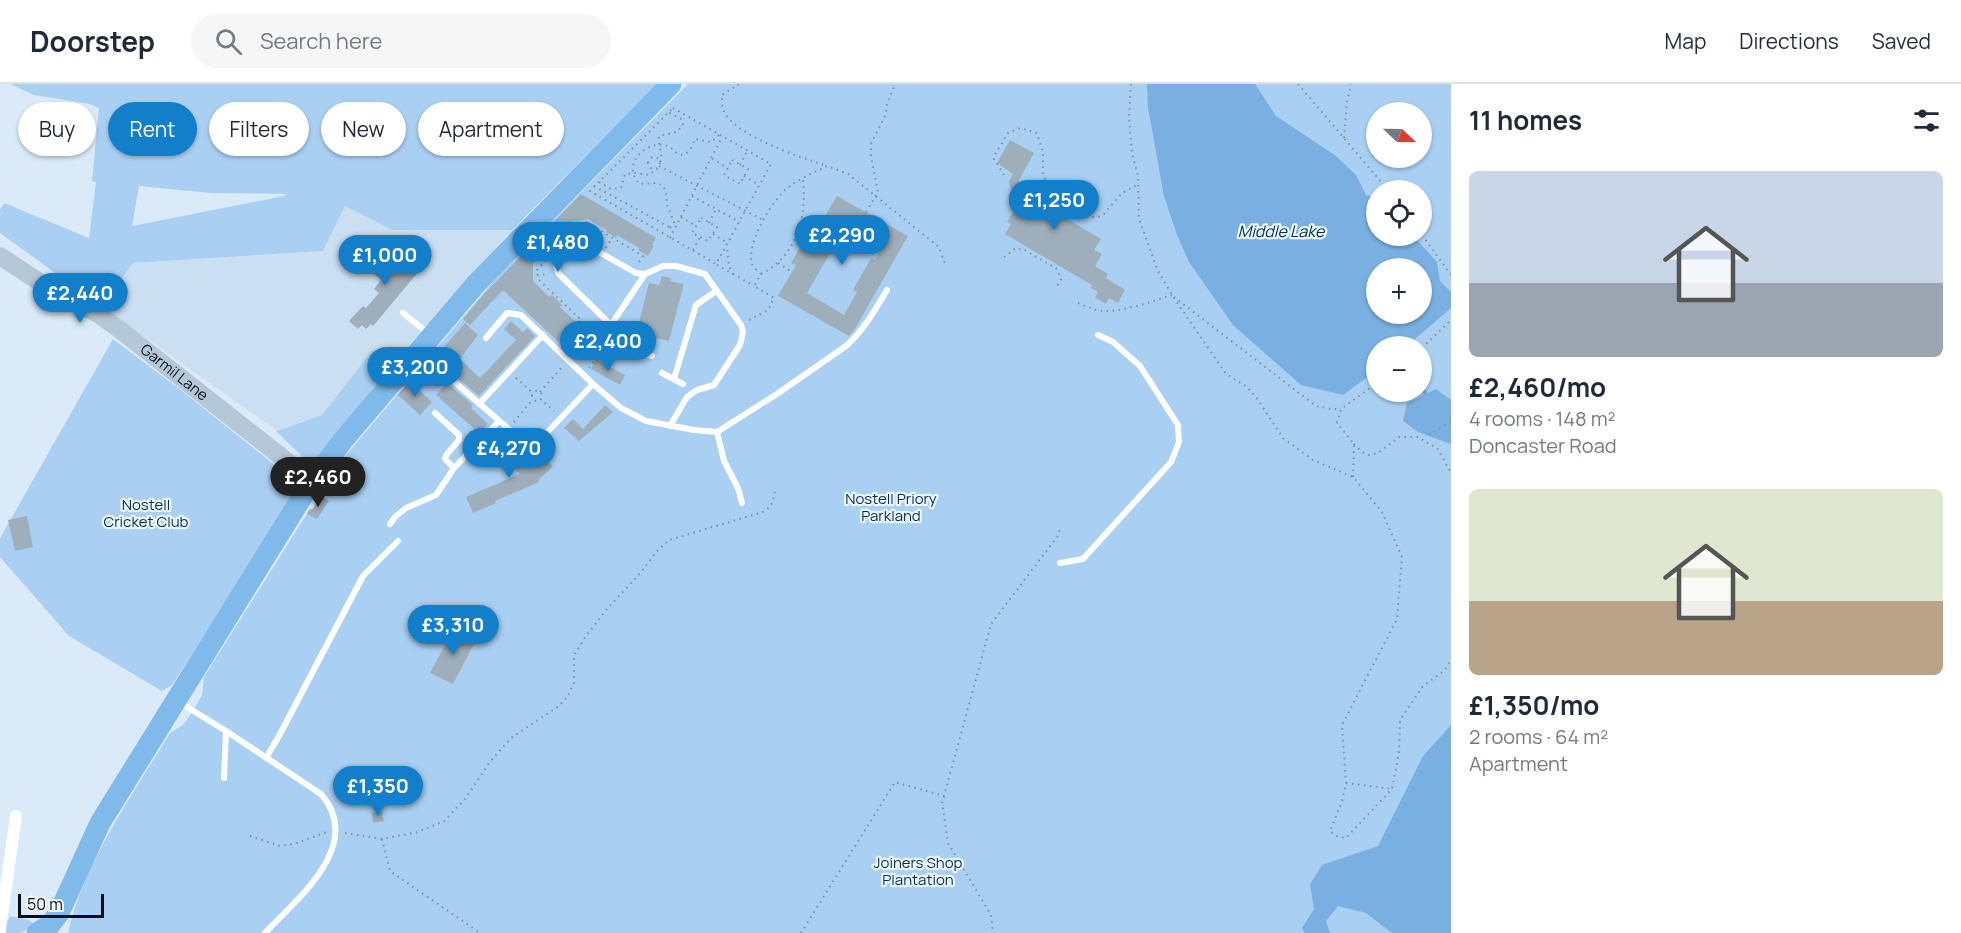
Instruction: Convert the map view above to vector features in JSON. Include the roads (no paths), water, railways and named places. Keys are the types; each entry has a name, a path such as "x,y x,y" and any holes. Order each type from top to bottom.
{"highway":[{"path":"46,930 59,913 100,823 312,481 344,439 475,285 671,84"}],"main road":[{"name":"Garmil Lane","path":"0,256 44,285 98,314 312,481"}],"street":[{"path":"0,929 2,902 16,816"}],"lane":[{"path":"610,324 558,273 556,264 569,243 583,243 633,271 645,274"},
{"path":"652,356 615,343 610,333 610,324 645,274 663,266 692,269 705,274 741,325 742,339 718,381 710,388 697,390 687,397 670,426"},
{"path":"486,338 507,313 521,315 592,384 630,414 658,424 717,432 777,394 856,338 887,290"},
{"path":"674,379 696,305 716,291"},
{"path":"403,313 426,344 480,404 525,443 540,440 592,384"},
{"path":"1060,563 1083,559 1172,462 1179,442 1178,425 1140,366 1113,342 1098,335"},
{"path":"480,404 543,336"},
{"path":"663,373 683,384"},
{"path":"435,413 459,435 459,440 445,459 454,468"},
{"path":"390,524 406,508 436,495 454,468 499,421"},
{"path":"717,432 724,460 738,488 742,503"},
{"path":"266,758 363,576 398,541"},
{"path":"176,700 321,794 329,803 335,832 330,855 318,875 265,933"},
{"path":"224,778 226,731"}],"water":[{"name":"Middle Lake","path":"1147,84 1255,84 1276,116 1336,156 1356,175 1366,195 1366,246 1422,246 1437,262 1440,281 1451,292 1451,308 1419,336 1366,336 1366,378 1343,395 1301,385 1233,325 1189,262 1164,196 1148,108"},
{"path":"1436,389 1451,400 1451,444 1418,432 1403,421 1407,403 1432,402 1432,391"},
{"path":"1451,725 1451,933 1392,933 1366,913 1338,906 1326,921 1330,933 1305,933 1302,928 1314,909 1310,884 1322,865 1378,846 1423,756"}],"park label":[{"name":"Nostell Priory Parkland","path":"891,508"},
{"name":"Nostell Cricket Club","path":"146,514"},
{"name":"Joiners Shop Plantation","path":"918,872"}]}
